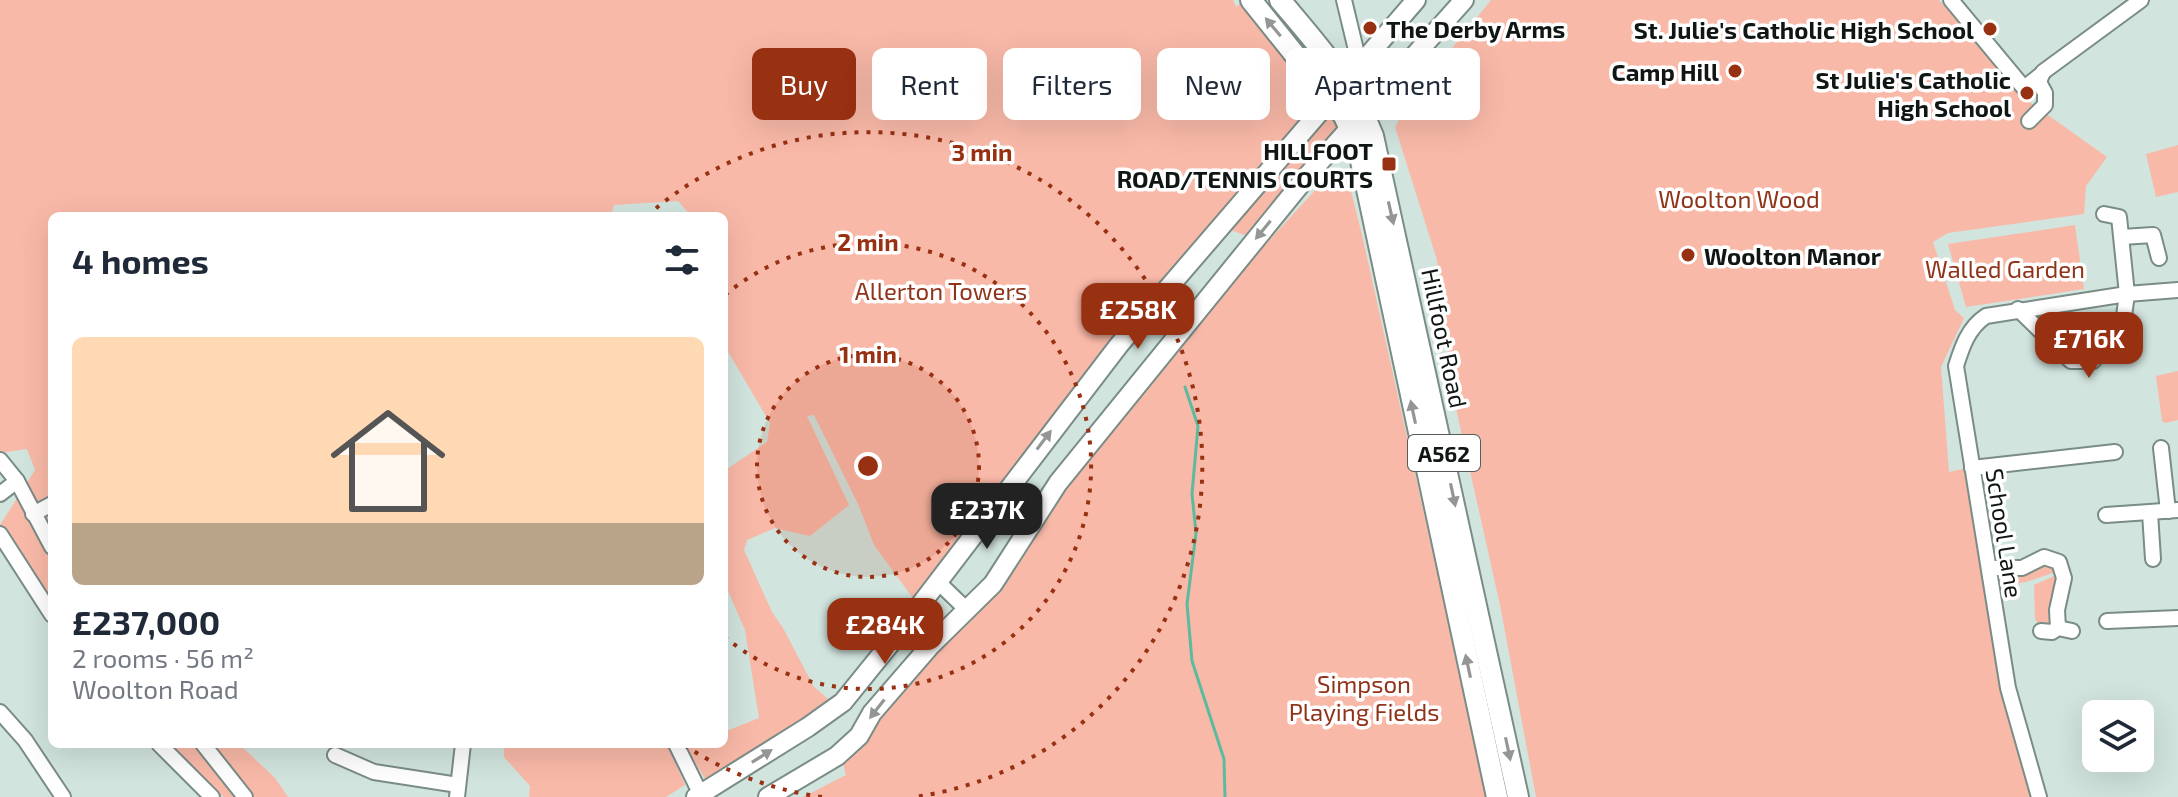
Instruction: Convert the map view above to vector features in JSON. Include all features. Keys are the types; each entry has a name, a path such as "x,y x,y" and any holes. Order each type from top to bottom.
{"highway":[{"name":"A562","path":"1251,0 1290,48"},
{"name":"A562","path":"1280,0 1320,48"},
{"name":"A562","path":"1345,120 1350,128"},
{"name":"Hillfoot Road","path":"1367,120 1392,216 1518,797"},
{"name":"Hillfoot Road","path":"1350,128 1362,168 1497,797"}],"main road":[{"path":"1376,48 1416,0"},
{"path":"1420,48 1464,0"},
{"path":"699,796 843,702 1119,345 1313,120"},
{"path":"768,797 837,756 859,736 872,713 930,646 993,584 1058,483 1356,120"},
{"path":"1325,157 1347,156 1362,168"}],"street":[{"path":"1344,0 1356,48"},
{"path":"1951,0 2024,88 2141,0"},
{"path":"2029,121 2045,105 2045,93 2039,82 2043,72"},
{"path":"2018,309 2071,361 2093,361 2124,316 2127,294 2119,217 2104,214"},
{"path":"2122,237 2153,235 2159,258"},
{"name":"School Lane","path":"2039,797 2008,688 1956,366 1963,343 1977,322 1997,312 2178,290"},
{"path":"2106,515 2173,510 2161,448"},
{"path":"1972,468 2115,452"},
{"path":"0,460 17,481 48,540"},
{"path":"0,494 17,481"},
{"path":"33,514 48,506"},
{"path":"2150,513 2153,559"},
{"path":"0,534 48,609"},
{"path":"1989,568 2022,568 2044,557 2059,562 2064,578 2057,610 2065,629 2041,631"},
{"path":"938,582 967,610"},
{"path":"2107,621 2178,618"},
{"path":"0,712 25,740 63,797"},
{"path":"163,748 212,797"},
{"path":"206,748 245,797"},
{"path":"335,755 374,772 457,791 462,748"},
{"path":"678,748 699,796"}],"green space":[{"name":"Allerton Towers","path":"0,0 1233,0 1236,7 1242,2 1286,56 1286,120 1339,120 1341,123 1247,236 1217,225 918,605 874,545 858,504 814,415 807,416 849,505 810,536 775,528 747,540 744,550 772,612 814,687 834,704 708,783 686,748 728,748 728,730 759,718 745,630 728,591 728,468 767,442 770,423 728,352 728,212 688,212 678,201 614,205 612,212 48,212 48,595 0,525 35,470 27,449 0,453"},
{"name":"Woolton Wood","path":"1491,0 1939,0 2028,101 2107,157 2086,186 2084,214 1948,233 1933,242 1955,310 1964,318 1941,367 1949,472 1967,468 2000,686 2031,797 1536,797 1500,605 1455,404 1437,260 1395,127 1399,120 1480,120 1480,48 1452,48"},
{"path":"2178,145 2178,192 2156,197 2146,154"},
{"name":"Simpson Playing Fields","path":"1340,171 1347,175 1363,239 1487,797 803,797 846,775 843,763 1202,313 1332,172"},
{"name":"Walled Garden","path":"2075,225 2084,289 1966,307 1948,244"},
{"path":"2178,371 2178,420 2165,423 2162,421 2156,376"},
{"path":"2047,560 2059,571 2026,582 1997,587 1997,574"},
{"path":"2054,576 2060,577 2051,624 2041,627 2035,619 2034,585"},
{"path":"169,748 243,748 275,778 288,797 224,797 192,774"},
{"path":"504,748 669,748 685,785 666,797 529,797 530,786 504,757"}],"waterway":[{"path":"1185,387 1198,426 1192,494 1196,533 1187,604 1192,661 1224,759 1225,797"}],"place":[{"name":"The Derby Arms","path":"1370,28"},
{"name":"St. Julie's Catholic High School","path":"1990,29"},
{"name":"Camp Hill","path":"1735,71"},
{"name":"St Julie's Catholic High School","path":"2027,93"},
{"name":"HILLFOOT ROAD/TENNIS COURTS","path":"1389,164"},
{"name":"Woolton Manor","path":"1688,255"}]}
